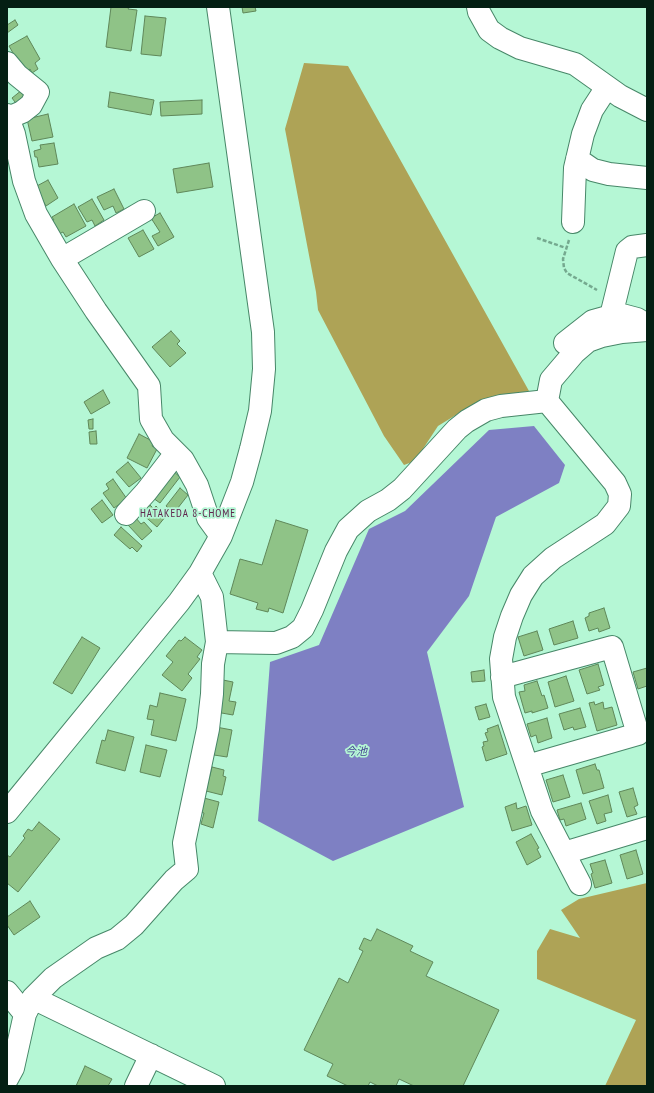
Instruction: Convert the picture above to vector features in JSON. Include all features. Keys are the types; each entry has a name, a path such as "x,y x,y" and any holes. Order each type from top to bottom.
{"street":[{"path":"7,812 179,602 200,572 221,536 242,482 251,449 260,411 264,369 263,332 218,7"},
{"path":"478,7 479,12 489,30 500,38 520,48 575,64 620,96 647,110"},
{"path":"7,63 17,75 38,92 30,105 22,112 8,117 14,134 24,181 36,214 62,259 96,311 149,386 151,419 164,440 183,460 197,486 208,518 221,536"},
{"path":"573,222 575,168 583,134 592,110 606,87"},
{"path":"577,159 593,170 609,174 647,178"},
{"path":"62,259 144,211"},
{"path":"580,884 542,811 504,697 501,659 504,637 512,616 521,595 533,576 553,558 604,524 619,506 620,494 615,483 549,391 553,363 558,352 567,341 613,308 627,251 632,247 647,245"},
{"path":"613,308 622,315 637,319 647,325"},
{"path":"217,642 276,643 292,638 303,628 336,551 348,529 368,511 388,500 402,489 457,429 467,421 486,410 549,391 574,353 588,341 602,336 622,332 647,330"},
{"path":"126,514 146,492 176,453"},
{"path":"7,1079 13,1068 29,1006 53,978 96,948 117,939 128,930 174,880 187,869 184,844 208,729 212,694 212,664 217,642 212,597 200,572"},
{"path":"502,677 612,647 638,734 527,766"},
{"path":"564,853 647,828"},
{"path":"7,992 29,1006 151,1055 214,1086"},
{"path":"136,1086 151,1055"}],"path":[{"path":"573,222 563,259 564,268 567,273 613,308"},
{"path":"537,238 566,248"}],"shaded area":[{"path":"304,63 348,66 529,391 477,402 438,426 415,461 404,465 384,436 318,310 316,292 285,129"},
{"path":"647,883 647,1086 605,1086 636,1020 537,979 537,951 550,929 580,938 561,910 579,899"}],"water":[{"name":"今池","path":"534,426 565,465 559,483 496,517 469,596 427,652 464,807 333,861 258,821 270,662 319,645 369,529 405,511 489,430"}],"building":[{"path":"111,7 129,7 128,9 137,10 131,51 106,47"},
{"path":"242,7 255,7 256,11 243,13"},
{"path":"145,16 166,18 161,56 141,54"},
{"path":"15,20 18,25 7,33 7,25"},
{"path":"27,36 40,59 35,63 38,69 32,73 30,69 26,72 20,65 9,46"},
{"path":"22,90 28,98 18,106 12,98"},
{"path":"110,92 154,100 151,115 108,107"},
{"path":"202,100 202,114 161,116 160,102"},
{"path":"48,114 53,137 32,141 27,119"},
{"path":"54,143 58,164 39,167 34,151 41,149 40,145"},
{"path":"209,163 213,187 177,193 173,169"},
{"path":"48,180 58,198 46,206 35,187"},
{"path":"114,189 124,209 116,213 113,206 104,210 97,197"},
{"path":"92,199 104,220 95,226 92,220 87,222 78,207"},
{"path":"74,204 86,226 66,237 63,232 57,235 50,222 54,220 52,217"},
{"path":"160,213 174,237 158,246 152,236 160,232 151,218"},
{"path":"143,230 154,249 139,257 128,238"},
{"path":"171,331 180,341 177,344 186,353 170,367 152,347"},
{"path":"103,390 110,403 91,414 84,402"},
{"path":"93,419 93,429 89,429 88,420"},
{"path":"96,431 97,444 90,444 89,432"},
{"path":"139,434 154,442 152,446 157,449 147,468 127,458"},
{"path":"128,462 141,478 129,487 116,472"},
{"path":"173,471 180,477 160,503 153,498"},
{"path":"113,479 127,499 114,508 103,493 109,489 106,484"},
{"path":"180,488 188,495 174,513 166,506"},
{"path":"102,500 113,515 102,523 91,509"},
{"path":"149,504 154,509 156,506 166,516 157,527 141,513"},
{"path":"136,518 141,524 144,522 152,531 142,540 128,525"},
{"path":"276,520 308,530 283,613 269,608 268,612 256,609 258,603 230,594 240,559 262,565"},
{"path":"121,527 142,546 137,552 132,547 130,549 114,535"},
{"path":"604,608 610,628 599,632 598,628 589,631 585,618 589,616 589,613"},
{"path":"573,621 578,638 554,645 549,629"},
{"path":"537,631 543,650 524,656 518,637"},
{"path":"82,637 100,648 72,694 53,683"},
{"path":"185,637 202,650 197,657 200,659 188,674 192,678 182,691 162,675 173,662 166,656 179,640 181,641"},
{"path":"598,664 604,685 598,687 600,690 587,694 579,670"},
{"path":"647,668 647,686 638,689 633,672"},
{"path":"484,670 485,681 472,682 471,672"},
{"path":"566,676 574,701 555,707 548,682"},
{"path":"223,680 233,682 229,701 236,702 233,715 216,712"},
{"path":"537,681 542,696 544,695 548,708 532,713 532,711 525,713 519,692 525,691 524,685"},
{"path":"160,693 186,699 176,741 151,735 154,720 147,719 150,705 157,707"},
{"path":"594,702 595,705 603,702 604,709 612,707 617,725 597,731 589,703"},
{"path":"486,704 490,717 479,720 475,707"},
{"path":"580,708 586,727 574,730 573,727 564,730 559,714"},
{"path":"547,718 552,738 538,743 536,735 531,737 527,724"},
{"path":"498,725 507,754 486,761 482,747 484,746 483,742 488,741 485,733 488,732 487,729"},
{"path":"216,727 232,730 227,757 214,755"},
{"path":"108,730 134,737 125,771 96,763 102,740 105,741"},
{"path":"146,745 167,750 160,777 140,772"},
{"path":"595,764 597,770 599,770 604,788 583,794 576,770"},
{"path":"212,767 224,770 223,776 226,777 222,795 206,791"},
{"path":"563,775 570,797 553,802 546,780"},
{"path":"633,788 638,805 634,807 637,814 627,817 619,792"},
{"path":"608,795 612,812 604,814 606,821 597,824 589,801"},
{"path":"204,798 219,802 213,828 201,824 204,813 200,812"},
{"path":"516,803 517,809 526,806 532,825 512,831 505,807"},
{"path":"581,803 586,819 566,826 564,819 560,820 557,810"},
{"path":"39,822 60,839 18,892 7,883 7,855 10,857 25,838 23,836 28,829 32,831"},
{"path":"531,834 539,848 537,849 541,857 527,865 516,842"},
{"path":"636,850 643,874 627,879 620,855"},
{"path":"605,860 612,883 595,888 590,864"},
{"path":"30,901 40,917 14,935 7,925 7,917"},
{"path":"377,929 413,946 410,951 433,962 426,976 499,1010 463,1086 414,1086 399,1079 396,1086 378,1086 370,1082 368,1086 348,1086 327,1076 333,1064 304,1050 339,978 348,983 363,951 359,949 364,938 371,941"},
{"path":"85,1066 112,1079 108,1086 76,1086"}],"district":[{"name":"HATAKEDA 8-CHOME","path":"188,514"}]}
